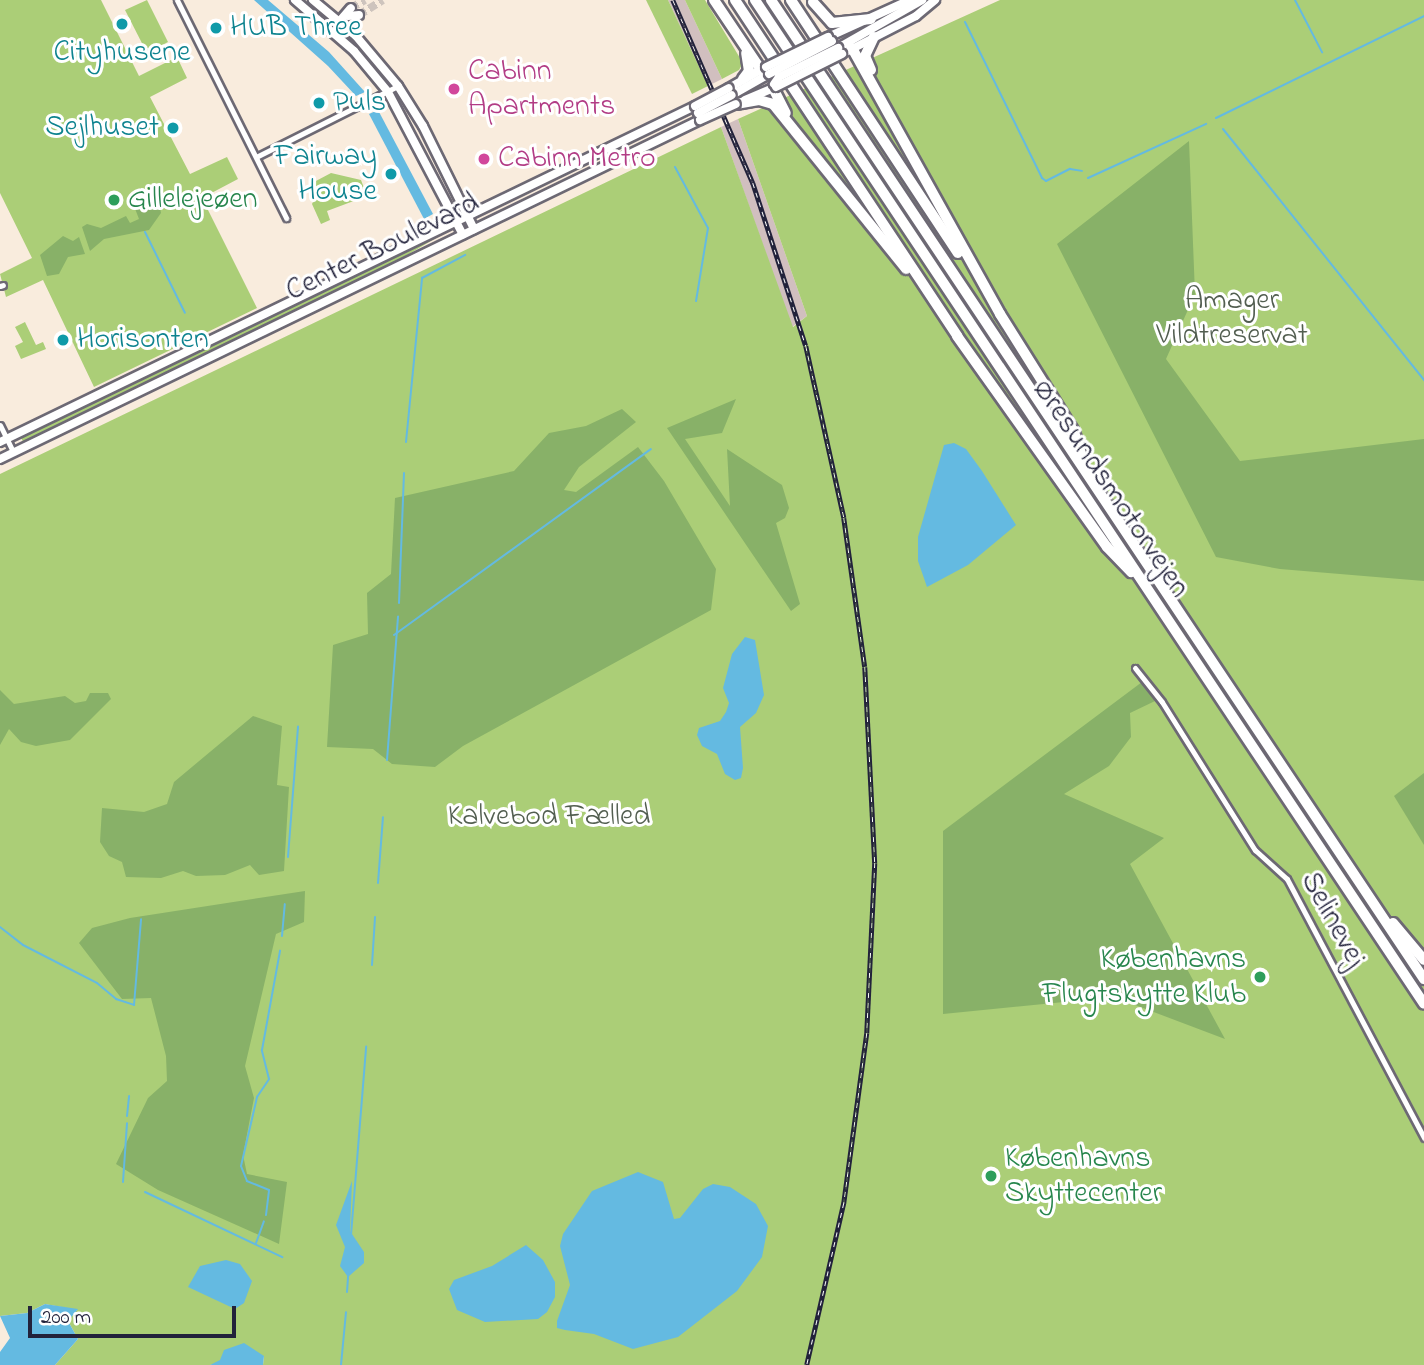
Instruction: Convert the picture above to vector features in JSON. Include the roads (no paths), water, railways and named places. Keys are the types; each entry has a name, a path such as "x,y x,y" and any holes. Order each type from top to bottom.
{"highway":[{"path":"714,0 745,49 765,72"},
{"path":"735,0 957,335 1107,547 1149,591"},
{"name":"Øresundsmotorvejen","path":"754,0 1424,1004"},
{"name":"Øresundsmotorvejen","path":"771,0 1424,979"},
{"path":"791,0 1000,314 1074,432 1088,476"},
{"path":"812,1 912,155 1000,314"},
{"path":"812,1 832,23 870,19"},
{"path":"874,37 866,62 902,124 912,155"},
{"path":"743,79 749,71 745,49"},
{"path":"774,86 799,134"},
{"path":"732,95 767,101 799,134 957,335"},
{"path":"1369,897 1424,960"}],"street":[{"path":"177,0 286,218"},
{"path":"295,0 329,27 388,92 463,235"},
{"path":"313,0 347,15 359,15"},
{"name":"Center Boulevard","path":"3,441 457,222 732,95 774,86 839,44 870,19 910,0"},
{"path":"839,44 922,0"},
{"name":"Center Boulevard","path":"0,459 662,138 698,113 732,95 743,79 839,44 874,37 935,0"},
{"path":"329,27 347,15"},
{"path":"347,15 423,126 474,229"},
{"path":"732,95 765,72 774,86"},
{"path":"256,157 398,86"},
{"path":"0,425 3,441 13,452"},
{"name":"Selinevej","path":"1135,668 1162,702 1255,850 1287,879 1424,1138"}],"water":[{"path":"254,0 268,0 329,52 365,92 356,96 328,66"},
{"path":"378,110 433,214 424,219 369,114"},
{"path":"954,443 966,449 1016,525 968,565 927,587 918,561 918,537 944,445"},
{"path":"745,637 755,640 764,695 756,713 740,727 743,768 741,778 735,780 725,774 717,754 702,746 697,735 699,728 720,721 726,712 729,703 723,688 732,654"},
{"path":"638,1172 663,1182 674,1219 680,1218 703,1189 713,1184 730,1187 756,1204 768,1226 762,1257 737,1291 678,1337 633,1349 594,1334 557,1328 557,1321 570,1285 560,1246 563,1234 592,1191"},
{"path":"352,1181 350,1231 364,1252 364,1263 348,1277 340,1266 345,1247 336,1225"},
{"path":"526,1245 543,1260 555,1282 555,1297 547,1312 538,1319 485,1322 457,1310 449,1289 454,1280 492,1266"},
{"path":"226,1260 240,1264 252,1281 244,1303 235,1309 188,1287 200,1266"},
{"path":"45,1304 78,1309 68,1321 78,1339 55,1365 0,1365 0,1352 10,1338 0,1316 27,1313"},
{"path":"244,1343 264,1356 263,1365 210,1365 220,1360 224,1350"}],"waterway":[{"path":"1295,0 1322,52"},
{"path":"1216,118 1424,16"},
{"path":"965,22 1042,178 1046,181 1070,169 1082,171"},
{"path":"1088,178 1206,124"},
{"path":"1223,129 1424,380"},
{"path":"675,167 708,228 696,301"},
{"path":"145,232 185,313"},
{"path":"406,442 422,278 465,255"},
{"path":"394,635 651,449"},
{"path":"399,603 404,473"},
{"path":"387,760 398,616"},
{"path":"288,857 298,726"},
{"path":"378,883 383,817"},
{"path":"282,936 285,904"},
{"path":"372,965 375,917"},
{"path":"0,927 23,945 97,983 116,999 134,1005 141,919"},
{"path":"266,1215 269,1190 247,1181 241,1166 257,1097 269,1079 262,1050 280,951"},
{"path":"351,1235 366,1047"},
{"path":"127,1116 129,1096"},
{"path":"123,1182 127,1123"},
{"path":"145,1192 282,1257"},
{"path":"256,1243 264,1221"},
{"path":"347,1292 348,1276"},
{"path":"341,1365 346,1312"}],"tunnel":[{"path":"351,8 365,0"},
{"path":"359,15 383,0"}],"railway":[{"path":"673,0 753,183 806,346 844,518 865,667 875,863 867,1033 844,1203 807,1365"}],"place":[{"name":"Cityhusene","path":"122,24"},
{"name":"HUB Three","path":"216,28"},
{"name":"Cabinn Apartments","path":"454,89"},
{"name":"Puls","path":"319,103"},
{"name":"Sejlhuset","path":"173,128"},
{"name":"Cabinn Metro","path":"484,159"},
{"name":"Fairway House","path":"391,174"},
{"name":"Gillelejeøen","path":"114,200"},
{"name":"Horisonten","path":"63,340"},
{"name":"Københavns Flugtskytte Klub","path":"1260,977"},
{"name":"Københavns Skyttecenter","path":"991,1176"}],"park label":[{"name":"Amager Vildtreservat","path":"1232,318"},
{"name":"Kalvebod Fælled","path":"549,817"}]}
